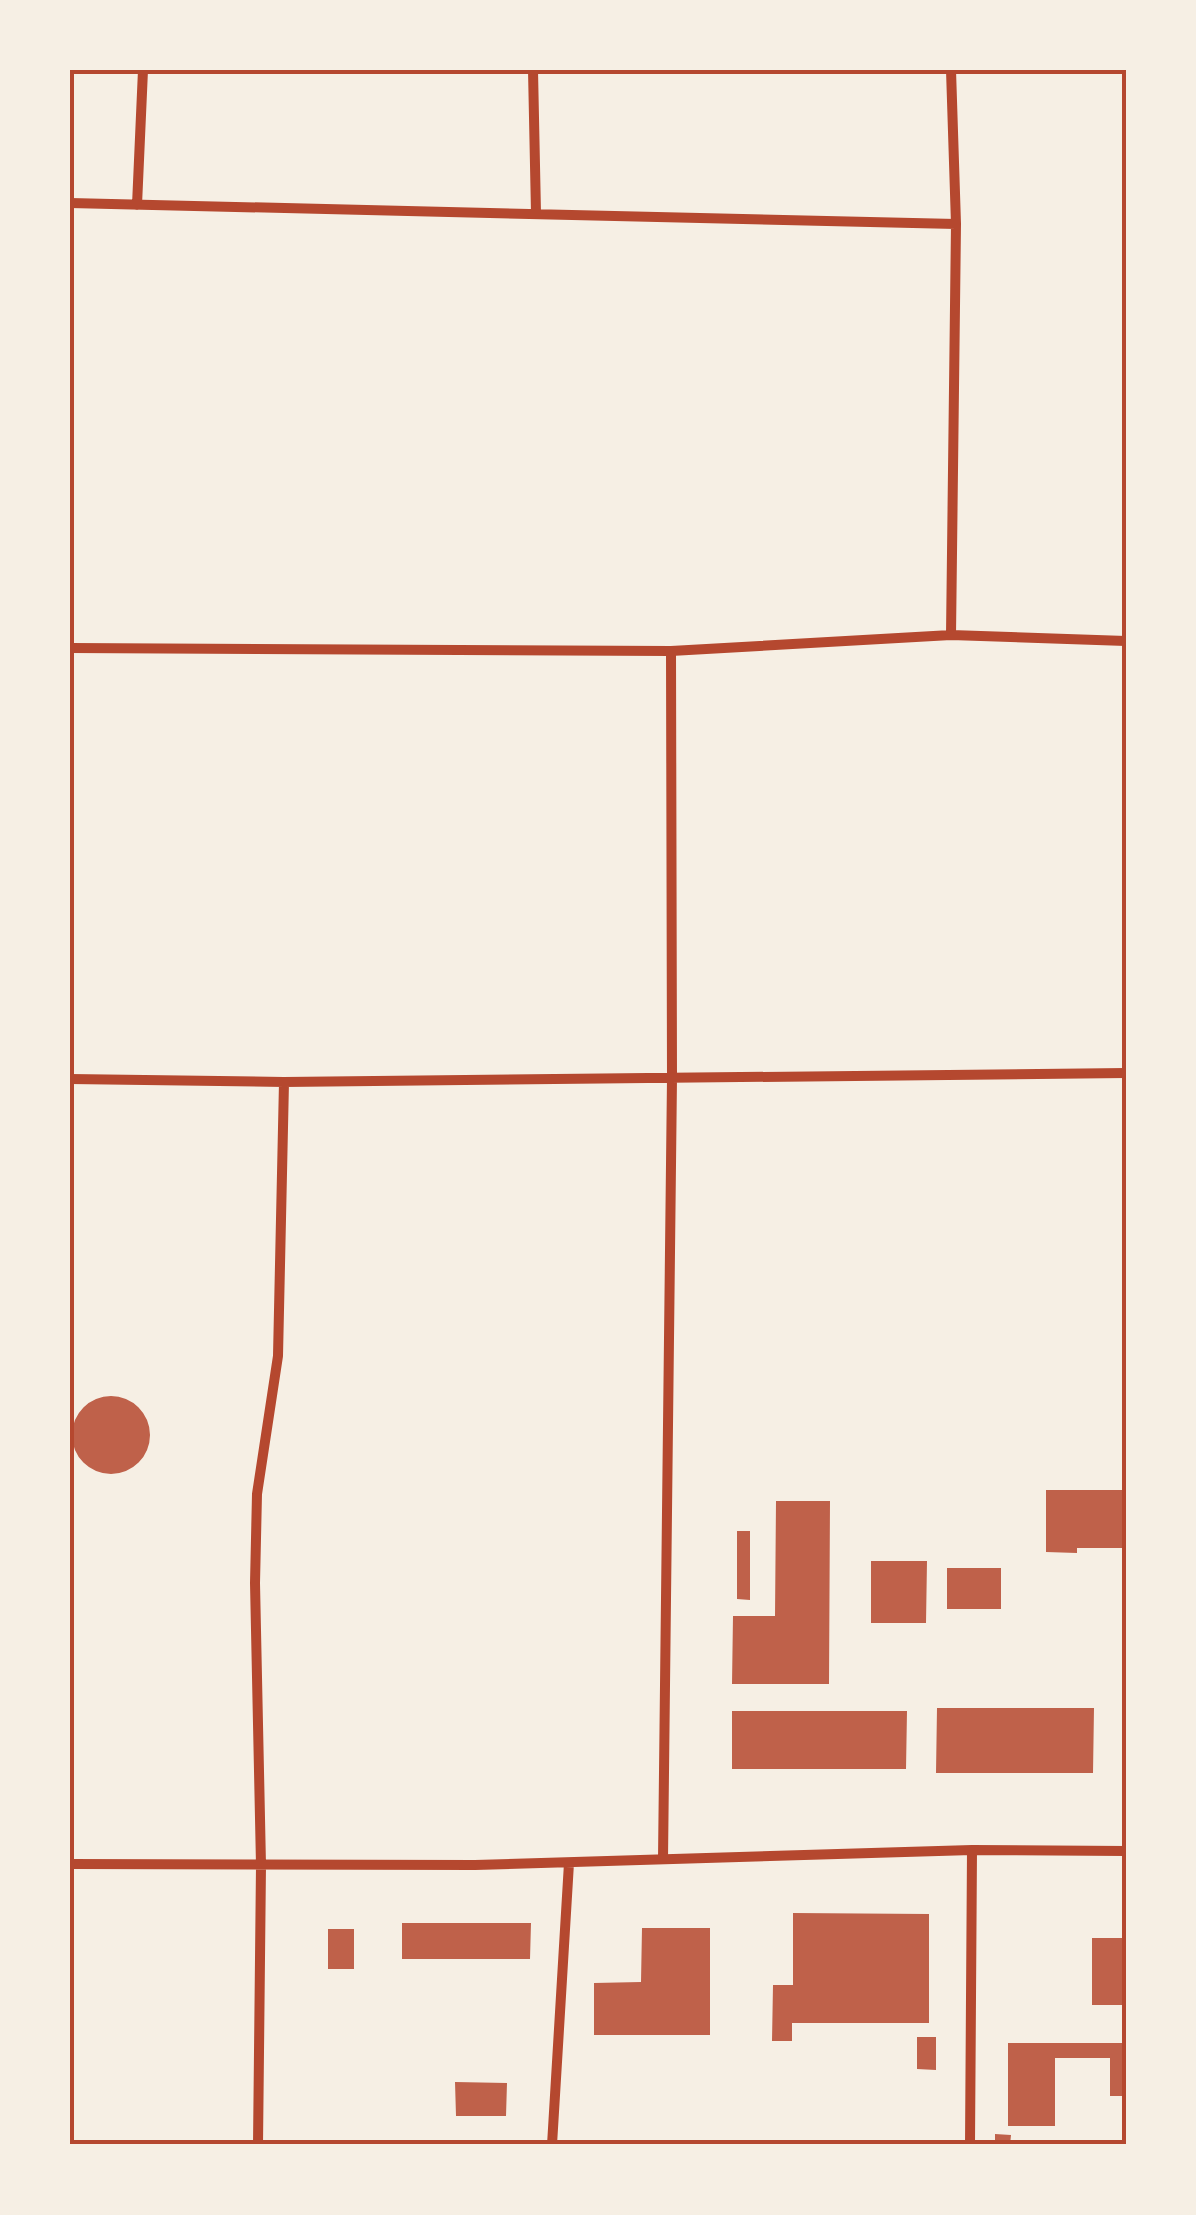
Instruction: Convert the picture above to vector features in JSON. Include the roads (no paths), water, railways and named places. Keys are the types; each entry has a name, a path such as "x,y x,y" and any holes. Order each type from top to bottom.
{"street":[{"path":"137,205 144,70"},
{"path":"533,70 536,213"},
{"path":"951,70 956,224 951,635"},
{"path":"70,203 956,224"},
{"path":"70,648 671,650 951,635 1126,641"},
{"path":"663,1860 672,1078 671,650"},
{"path":"70,1079 284,1082 1126,1073"},
{"path":"258,2145 261,1864 257,1494 278,1356 284,1082"},
{"path":"970,2145 972,1850"},
{"path":"70,1864 568,1863 972,1850 1126,1851"},
{"path":"552,2145 568,1863"}]}
